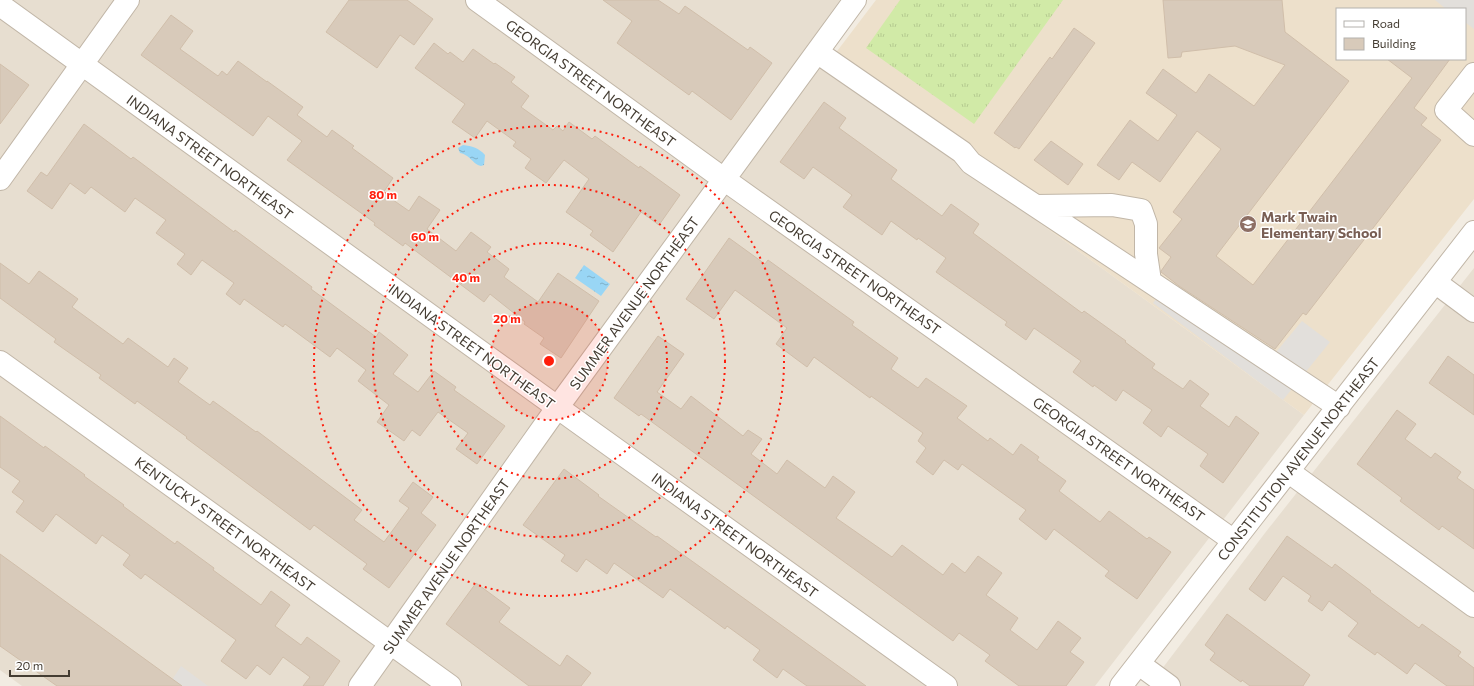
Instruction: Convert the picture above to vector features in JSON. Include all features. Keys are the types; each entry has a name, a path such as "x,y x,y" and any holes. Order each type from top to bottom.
{"street":[{"path":"0,179 128,0"},
{"name":"GEORGIA STREET NORTHEAST","path":"477,0 725,180 1234,541"},
{"name":"SUMMER AVENUE NORTHEAST","path":"360,686 558,408 855,0"},
{"name":"INDIANA STREET NORTHEAST","path":"0,5 946,686"},
{"path":"817,52 962,152 972,163 1339,406"},
{"path":"1474,74 1446,110 1474,135"},
{"path":"1036,206 1112,205 1141,210 1146,224 1146,254 1150,281"},
{"name":"CONSTITUTION AVENUE NORTHEAST","path":"1121,686 1289,472 1474,232"},
{"path":"1435,282 1474,310"},
{"name":"KENTUCKY STREET NORTHEAST","path":"0,362 450,686"},
{"path":"1289,472 1474,606"},
{"path":"1139,664 1169,686"}],"shaded area":[{"path":"0,0 840,0 802,53 825,67 1304,415 1095,686 22,686 0,670"},
{"name":"Mark Twain Elementary School","path":"876,0 1474,0 1474,199 1304,415 825,67"},
{"path":"1435,0 1474,0 1474,29 1466,23 1466,8 1445,8"},
{"path":"1474,268 1474,686 1149,686 1265,533"},
{"path":"1169,281 1271,358 1302,321 1330,342 1283,400 1153,303"},
{"path":"181,666 208,686 168,686"}],"green space":[{"path":"900,0 1063,0 974,124 866,48"}],"water":[{"path":"463,145 475,148 483,153 485,155 484,165 481,166 476,164 467,156 460,153 458,148"},
{"path":"584,265 610,284 601,296 575,278"}],"building":[{"path":"349,0 407,0 433,19 414,45 400,35 377,68 326,32"},
{"path":"603,0 658,0 679,14 685,6 748,50 750,47 772,63 731,120 692,91 689,95 617,43 632,21"},
{"path":"1163,0 1282,0 1285,32 1349,81 1216,256 1253,285 1412,78 1388,60 1449,60 1414,108 1427,118 1421,125 1441,140 1306,315 1303,313 1275,349 1179,286 1161,272 1171,257 1159,248 1182,219 1173,212 1221,149 1197,131 1160,182 1132,162 1119,180 1097,165 1130,120 1158,141 1177,115 1146,93 1163,69 1196,93 1209,74 1254,106 1285,65 1235,46 1182,52 1181,57 1168,58"},
{"path":"171,15 193,31 180,49 218,76 222,71 227,75 238,61 303,107 297,115 327,137 332,130 354,146 352,148 393,178 383,193 409,211 419,196 440,210 427,229 456,251 471,232 491,247 487,252 509,269 504,277 538,302 558,273 599,301 561,358 540,344 544,338 524,324 525,322 490,294 484,302 405,243 403,246 374,225 375,223 287,160 302,141 268,116 253,136 141,55"},
{"path":"1074,28 1095,43 1019,149 1016,147 1015,148 994,133 1050,57 1052,59"},
{"path":"434,43 448,54 450,52 463,62 473,49 515,77 511,82 529,96 521,107 553,130 557,126 563,131 569,122 592,139 595,136 680,195 659,225 641,212 613,252 590,235 593,231 566,212 589,179 564,160 546,183 525,168 531,159 513,146 516,142 487,121 475,138 452,122 465,104 415,68"},
{"path":"0,64 29,85 0,124"},
{"path":"824,102 846,118 839,128 897,170 891,179 942,216 951,204 979,224 973,233 1082,313 1084,311 1126,341 1125,342 1155,364 1152,368 1183,389 1190,380 1209,394 1200,406 1229,427 1236,416 1259,433 1223,483 1200,466 1208,454 1168,426 1161,437 1143,423 1152,410 1123,390 1116,401 1094,385 1093,387 1073,372 1081,361 1034,328 1026,340 1005,325 1007,322 936,272 946,258 918,238 917,240 891,221 882,235 843,207 852,195 813,167 804,179 780,162"},
{"path":"84,124 131,159 133,157 234,232 235,230 376,337 379,332 408,355 393,374 418,392 434,371 456,387 454,390 505,426 477,464 456,449 468,433 438,412 420,436 412,430 404,441 377,422 389,405 358,381 366,370 337,348 330,357 285,324 283,327 244,299 240,305 226,294 234,283 202,260 191,275 177,264 185,254 156,233 166,220 135,198 125,212 91,187 85,194 70,183 52,209 27,191 41,172 47,176"},
{"path":"1051,141 1083,164 1068,185 1034,160"},
{"path":"729,238 765,264 768,260 854,322 852,325 898,358 891,369 918,388 926,378 967,406 957,418 988,441 990,438 1013,455 1021,444 1039,457 1037,460 1066,481 1059,491 1100,522 1109,511 1147,539 1149,537 1171,552 1137,599 1105,576 1109,571 1054,529 1046,540 1019,519 1026,510 962,464 958,470 944,460 933,475 916,462 926,448 918,441 923,433 871,396 870,398 814,357 807,367 776,344 787,328 735,290 714,319 686,299"},
{"path":"0,263 29,284 39,271 78,299 72,307 123,344 128,338 168,367 174,358 188,368 178,382 210,405 213,401 256,432 257,431 362,510 354,520 384,542 409,508 399,501 413,482 433,497 421,513 436,525 389,588 363,569 367,564 314,525 310,530 186,438 187,437 137,401 135,404 99,378 101,375 54,342 56,339 0,298"},
{"path":"658,336 684,354 657,392 681,409 691,396 743,436 748,430 762,439 751,454 777,474 787,460 825,488 833,476 855,492 836,518 892,557 902,545 943,575 952,563 965,573 978,556 1002,573 986,595 1018,618 1010,630 1037,650 1058,621 1081,638 1070,652 1084,662 1066,686 1019,686 985,661 990,655 959,633 953,641 641,414 639,416 614,398"},
{"path":"1448,356 1474,375 1474,415 1429,383"},
{"path":"1397,410 1416,424 1405,439 1431,458 1435,453 1461,472 1457,478 1474,490 1474,549 1442,526 1439,530 1400,501 1402,498 1357,464"},
{"path":"0,416 85,475 84,476 124,505 123,506 175,544 177,541 214,568 213,570 261,605 271,591 290,605 275,626 301,645 307,637 340,661 323,686 303,686 310,677 283,657 270,675 257,665 246,679 221,661 236,640 145,574 141,579 123,565 130,555 102,535 96,544 56,514 43,532 16,512 24,501 12,492 20,481 0,467"},
{"path":"564,469 599,495 598,496 656,537 657,536 866,686 807,686 783,669 777,678 753,660 760,650 727,626 725,629 670,589 663,598 614,563 607,574 586,559 577,572 561,561 565,555 523,525"},
{"path":"1287,536 1332,568 1335,564 1419,628 1422,624 1461,652 1458,656 1474,668 1474,686 1447,686 1415,663 1407,674 1377,652 1375,655 1348,636 1358,623 1329,601 1322,611 1308,601 1311,596 1283,576 1265,601 1249,589"},
{"path":"0,554 182,686 57,686 0,646"},
{"path":"476,583 510,608 499,622 560,666 567,655 591,673 581,686 529,686 446,624"},
{"path":"1227,614 1310,675 1303,686 1250,686 1242,680 1241,682 1210,660 1215,653 1205,645"}],"place":[{"name":"Mark Twain Elementary School","path":"1248,224"}]}
